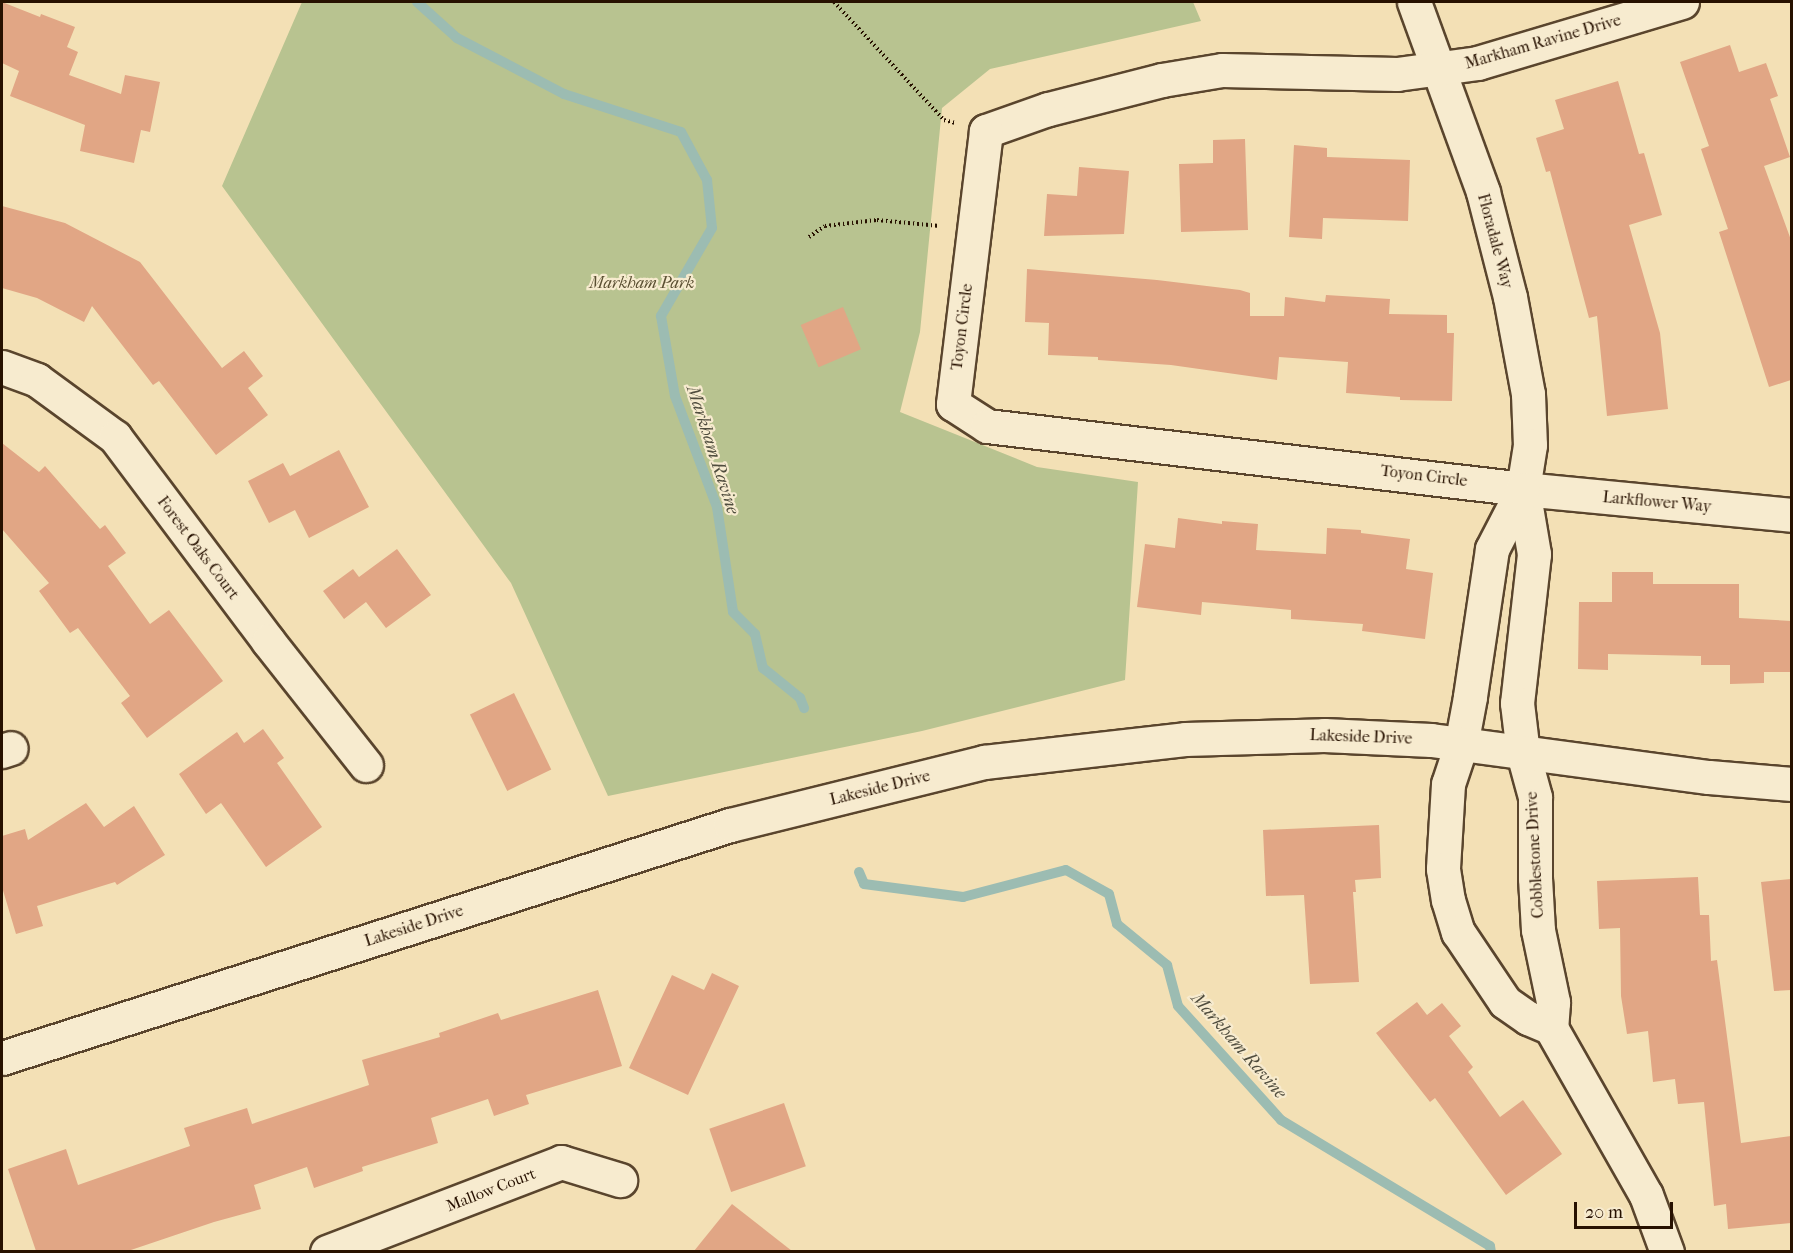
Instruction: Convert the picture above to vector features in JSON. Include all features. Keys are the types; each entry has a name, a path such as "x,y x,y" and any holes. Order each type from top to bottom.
{"street":[{"name":"Floradale Way","path":"1414,2 1483,192 1510,297 1528,394 1530,445 1523,489 1492,549 1472,688 1461,745"},
{"name":"Markham Ravine Drive","path":"1438,69 1479,63 1682,2"},
{"path":"986,131 1048,109 1162,80 1222,70 1397,74 1438,69"},
{"name":"Toyon Circle","path":"986,131 953,404 987,426 1523,489"},
{"name":"Forest Oaks Court","path":"2,367 37,380 115,437 268,641 366,765"},
{"name":"Floradale Way","path":"1523,489 1534,554 1517,703 1523,753"},
{"name":"Larkflower Way","path":"1523,489 1791,515"},
{"name":"Lakeside Drive","path":"2,1058 730,825 984,762 1185,738 1273,735 1423,739 1708,777 1791,784"},
{"path":"1461,745 1448,784 1443,870 1448,900 1458,932 1505,1002 1528,1018 1551,1028 1646,1195 1667,1251"},
{"name":"Cobblestone Drive","path":"1523,753 1535,797 1538,930 1553,1002 1551,1028"},
{"name":"Mallow Court","path":"327,1251 365,1246 561,1162 620,1180"}],"path":[{"path":"834,2 944,120 986,131"},
{"path":"808,237 825,226 877,220 974,229"}],"green space":[{"name":"Markham Park","path":"302,2 1193,2 1201,21 990,69 942,108 920,332 900,412 1037,467 1138,482 1125,680 922,731 608,796 511,583 222,186"}],"building":[{"path":"2,2 40,17 41,14 75,27 67,47 78,52 69,75 121,94 125,75 160,82 150,132 141,130 134,163 80,151 85,125 10,96 19,71 2,63"},
{"path":"1730,45 1739,72 1766,63 1778,96 1770,99 1790,157 1764,166 1791,240 1791,380 1769,387 1719,232 1728,229 1701,149 1709,146 1680,62"},
{"path":"1618,81 1639,154 1644,153 1662,215 1629,225 1660,333 1668,409 1607,416 1597,316 1589,318 1550,171 1546,172 1536,138 1564,129 1555,100"},
{"path":"1245,139 1248,230 1181,232 1179,164 1213,163 1213,140"},
{"path":"1294,145 1327,148 1327,157 1410,160 1408,221 1323,218 1322,239 1289,237"},
{"path":"1079,167 1129,171 1124,234 1044,236 1047,194 1077,196"},
{"path":"2,206 65,223 140,262 222,368 244,351 263,376 248,388 268,415 216,455 159,381 153,385 92,306 84,322 37,298 2,288"},
{"path":"1027,269 1157,280 1240,290 1250,293 1250,316 1284,316 1285,297 1325,302 1326,295 1390,299 1389,314 1447,315 1447,333 1454,333 1452,401 1400,400 1400,397 1346,393 1348,362 1279,357 1277,380 1171,365 1098,360 1098,357 1048,355 1049,323 1025,322"},
{"path":"843,307 861,349 819,367 801,325"},
{"path":"2,443 39,472 45,466 100,529 105,525 126,553 108,566 150,624 169,610 223,681 147,738 121,703 130,696 78,628 70,633 39,591 49,583 2,529"},
{"path":"339,450 369,507 309,538 295,510 269,523 248,481 283,463 290,476"},
{"path":"1178,518 1222,524 1222,521 1258,524 1256,550 1326,554 1327,528 1361,530 1361,533 1410,539 1406,569 1433,573 1425,639 1362,631 1363,624 1291,619 1291,610 1202,602 1201,615 1137,607 1145,544 1175,548"},
{"path":"397,549 431,595 386,628 366,602 344,619 323,591 353,569 359,577"},
{"path":"1612,572 1653,572 1653,584 1739,584 1739,618 1791,621 1791,672 1764,672 1764,683 1730,684 1730,665 1701,665 1701,656 1608,654 1608,670 1578,669 1579,602 1612,602"},
{"path":"514,693 551,769 507,791 470,714"},
{"path":"263,729 284,758 277,763 322,827 266,867 221,803 206,814 179,774 237,732 244,743"},
{"path":"86,803 104,827 134,806 165,855 117,885 115,882 37,906 43,926 16,934 2,887 2,836 25,829 28,840"},
{"path":"1379,825 1381,878 1355,880 1356,892 1353,892 1359,982 1310,984 1304,895 1266,896 1263,830"},
{"path":"1698,877 1700,915 1709,915 1711,961 1717,960 1741,1143 1791,1136 1791,1223 1728,1229 1726,1204 1714,1206 1704,1102 1678,1104 1675,1079 1653,1082 1648,1031 1627,1034 1621,996 1620,928 1599,929 1597,881"},
{"path":"1791,879 1791,990 1774,991 1761,882"},
{"path":"712,973 739,986 688,1095 629,1068 672,975 704,990"},
{"path":"598,990 622,1066 526,1095 529,1104 494,1116 488,1099 431,1118 438,1143 362,1167 363,1171 314,1188 307,1167 254,1185 261,1209 128,1251 36,1251 8,1169 66,1149 78,1185 190,1146 184,1128 247,1108 252,1124 369,1085 362,1060 440,1037 439,1033 498,1013 501,1020"},
{"path":"1417,1002 1427,1015 1442,1003 1461,1026 1449,1036 1473,1067 1468,1072 1500,1117 1523,1100 1562,1154 1506,1195 1435,1098 1430,1102 1376,1033"},
{"path":"784,1103 806,1166 731,1192 709,1129"},
{"path":"732,1204 792,1251 694,1251"}],"waterway":[{"name":"Markham Ravine","path":"417,2 457,38 564,94 681,132 707,180 712,228 661,316 675,396 717,507 733,612 755,634 763,668 800,698 804,708"},
{"name":"Markham Ravine","path":"859,872 864,884 963,897 1066,870 1109,894 1117,924 1167,965 1178,1006 1281,1120 1490,1246 1491,1252"}]}
